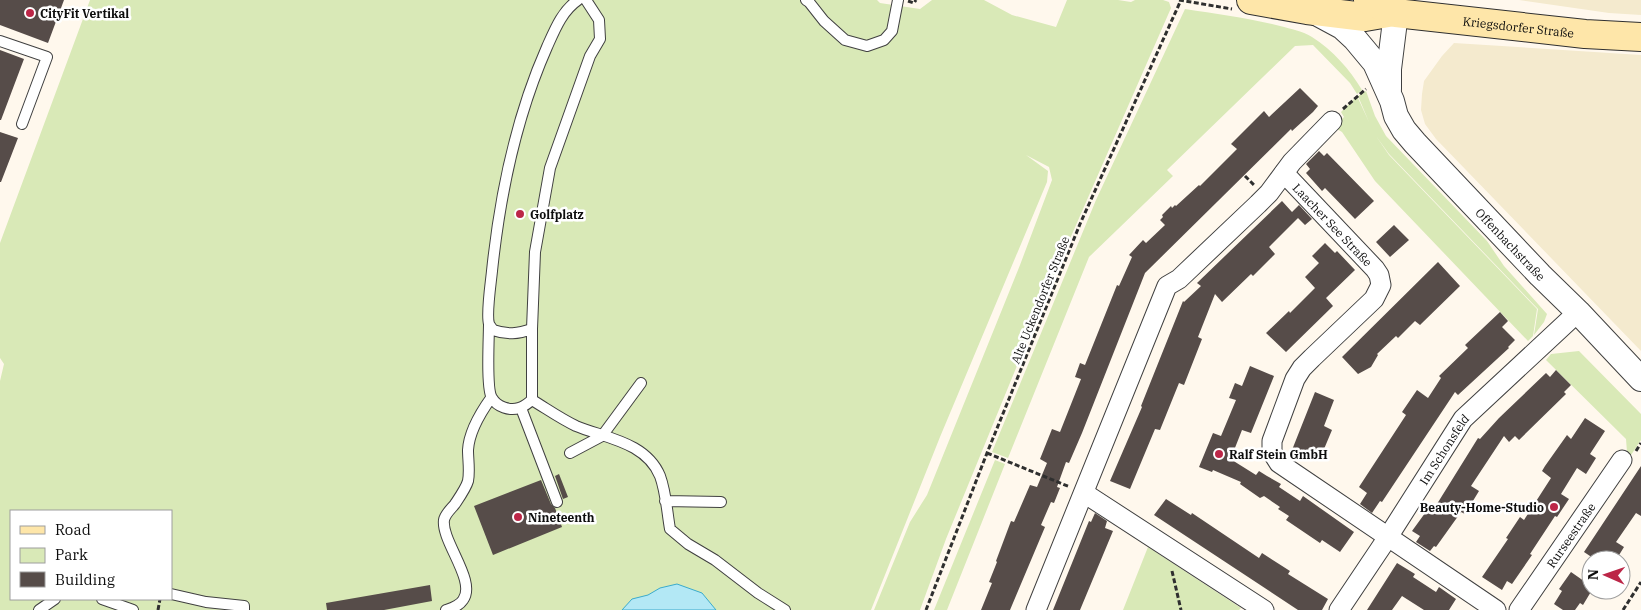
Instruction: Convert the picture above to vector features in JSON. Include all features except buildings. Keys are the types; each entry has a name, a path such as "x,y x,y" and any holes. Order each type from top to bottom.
{"main road":[{"name":"Kriegsdorfer Straße","path":"1251,0 1307,10 1365,17 1395,12 1585,34 1641,38"},
{"name":"Kriegsdorfer Straße","path":"1368,0 1395,12"}],"street":[{"name":"Offenbachstraße","path":"1307,10 1326,17 1342,27 1360,45 1375,63 1392,100"},
{"name":"Offenbachstraße","path":"1395,12 1389,86 1396,116 1404,130 1641,379"},
{"name":"Laacher See Straße","path":"1036,610 1167,286 1179,279 1269,193 1292,162 1332,121"},
{"name":"Laacher See Straße","path":"1284,173 1375,270 1379,275 1381,285 1374,299 1302,368 1295,379 1272,441 1272,452 1279,463 1388,537"},
{"name":"Im Schonsfeld","path":"1339,610 1463,419 1578,312"},
{"name":"Rurseestraße","path":"1519,610 1622,460"},
{"path":"1084,493 1264,610"},
{"path":"1388,537 1496,610"}],"lane":[{"path":"532,400 521,408 512,410 499,406 491,398 488,364 489,304 494,253 514,142 536,72 560,19 572,4 578,0"},
{"path":"532,400 535,252 550,168 590,56 600,39 599,20 586,0"},
{"path":"806,0 824,21 845,40 867,46 884,40 892,31 898,0"},
{"path":"0,41 47,57 22,124"},
{"path":"489,324 493,330 501,333 518,334 532,330"},
{"path":"570,453 602,436 641,383"},
{"path":"446,610 464,600 465,590 463,573 445,529 444,520 447,512 468,482 468,447 481,412 491,398"},
{"path":"532,400 574,425 631,445 650,461 659,475 670,529 688,544 715,560 758,593 785,610"},
{"path":"521,408 557,502"},
{"path":"665,501 721,502"},
{"path":"172,594 206,602 244,606 244,610"},
{"path":"39,610 54,600"},
{"path":"105,600 133,610"}],"path":[{"path":"910,2 914,3 916,0"},
{"name":"Alte Uckendorfer Straße","path":"926,610 987,453 1080,224 1180,0"},
{"path":"1332,121 1357,95 1369,87"},
{"path":"987,453 1084,493"},
{"path":"1176,552 1170,561 1181,610"},
{"path":"1623,610 1641,582"}],"shaded area":[{"path":"1519,0 1641,0 1641,15 1609,13"},
{"path":"1454,43 1641,55 1641,351 1436,139 1425,124 1421,110 1424,81"}],"green space":[{"path":"90,0 877,0 880,3 920,9 932,0 984,0 1012,15 1056,27 1067,0 1118,0 1131,2 1135,0 1163,0 1169,2 1171,8 1055,273 946,539 920,610 874,610 910,522 927,495 1020,265 1052,180 1049,167 1026,155 1048,171 1047,182 940,437 871,610 0,610 0,381 4,364 0,358 0,243"},
{"path":"1185,9 1233,16 1305,33 1320,42 1334,54 1362,90 1357,94 1350,83 1313,45 1295,46 1167,170 1173,176 1089,257 1008,458 992,452 1096,200"},
{"path":"1366,91 1375,116 1386,136 1487,241 1504,266 1547,314 1544,322 1534,335 1538,309 1389,154 1376,136 1389,155 1537,309 1533,336 1528,341 1375,181 1342,132 1337,129 1331,129 1344,117 1341,112 1357,96 1369,122 1358,96"},
{"path":"1579,351 1641,414 1641,440 1631,455 1627,452 1626,439 1546,360 1551,354"},
{"path":"995,460 1005,464 947,610 934,610"},
{"path":"1148,547 1241,608 1239,610 1123,610"}],"water":[{"path":"677,584 702,593 716,610 622,610 632,599 648,595 660,588"}],"place":[{"name":"CityFit Vertikal","path":"30,13"},
{"name":"Golfplatz","path":"520,214"},
{"name":"Ralf Stein GmbH","path":"1219,454"},
{"name":"Beauty-Home-Studio","path":"1554,507"},
{"name":"Nineteenth","path":"518,517"}]}
